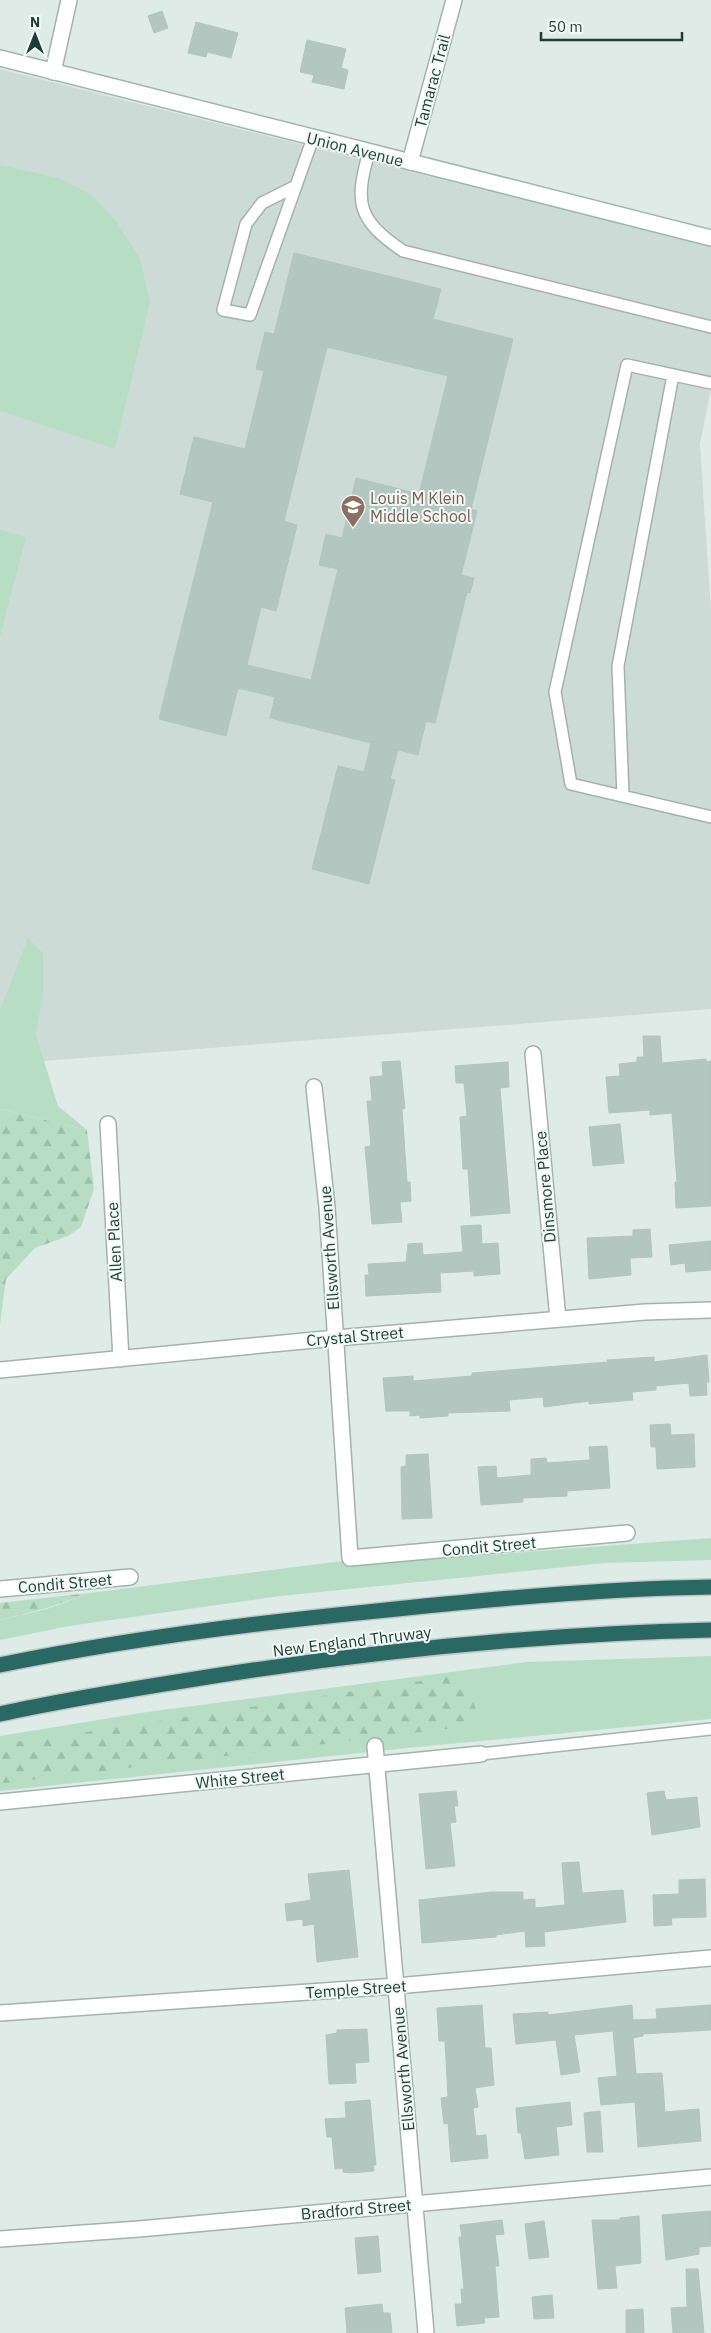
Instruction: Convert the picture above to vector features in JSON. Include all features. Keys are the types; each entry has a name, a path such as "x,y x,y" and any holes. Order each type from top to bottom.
{"highway":[{"name":"New England Thruway","path":"0,1665 150,1639 288,1620 494,1599 711,1587"},
{"name":"New England Thruway","path":"0,1714 177,1682 353,1657 540,1639 711,1630"}],"street":[{"path":"52,72 69,0"},
{"name":"Tamarac Trail","path":"410,162 454,0"},
{"name":"Union Avenue","path":"0,58 711,238"},
{"name":"Dinsmore Place","path":"532,1054 558,1319"},
{"name":"Ellsworth Avenue","path":"314,1088 327,1207 350,1558"},
{"name":"Allen Place","path":"108,1124 121,1359"},
{"name":"Crystal Street","path":"0,1370 558,1319 645,1312 711,1310"},
{"name":"Condit Street","path":"350,1558 627,1533"},
{"name":"Condit Street","path":"0,1589 130,1577"},
{"name":"Ellsworth Avenue","path":"375,1746 426,2333"},
{"name":"White Street","path":"0,1802 481,1754"},
{"name":"Temple Street","path":"0,2013 396,1986 711,1958"},
{"name":"Bradford Street","path":"0,2239 139,2229 711,2177"}],"lane":[{"path":"296,186 262,203 246,224 223,310 250,315 296,186 313,138"},
{"path":"369,152 361,180 362,208 378,234 403,251 711,327"},
{"path":"711,383 627,365 555,692 571,784 711,817"},
{"path":"623,796 618,666 673,375"},
{"path":"481,1754 711,1729"}],"shaded area":[{"name":"Louis M Klein Middle School","path":"0,69 711,247 711,389 700,444 711,611 711,1009 5,1064 0,1060"}],"green space":[{"path":"0,165 59,178 92,195 117,222 140,259 150,302 115,449 0,411"},
{"path":"0,530 26,537 0,637"},
{"path":"28,938 43,953 43,991 36,1035 58,1106 87,1130 0,1109 0,1010"},
{"path":"0,1109 87,1130 94,1189 81,1227 68,1236 35,1248 6,1279 0,1324"},
{"path":"711,1538 711,1560 605,1563 280,1596 69,1626 0,1640 0,1620 47,1609 89,1593 342,1561 353,1565"},
{"path":"89,1593 47,1608 0,1620 0,1603"},
{"path":"711,1656 711,1719 397,1749 0,1791 0,1736 147,1712 527,1662"},
{"path":"447,1677 470,1691 477,1713 471,1726 6,1783 0,1782 0,1744"}],"building":[{"path":"162,11 168,28 154,33 148,16"},
{"path":"196,22 238,33 231,58 207,52 206,57 188,53"},
{"path":"307,40 346,49 341,68 348,70 344,89 312,82 314,75 300,72"},
{"name":"Louis M Klein Middle School","path":"294,253 441,289 433,319 513,339 471,509 477,511 461,575 474,578 470,593 467,592 435,723 426,721 418,755 398,750 390,779 395,780 369,884 312,869 338,766 364,772 371,743 270,718 275,697 238,688 226,736 159,719 213,502 180,494 194,437 245,449 264,371 256,369 265,332 274,334","holes":["327,347 448,376 419,494 356,478 342,538 326,534 319,565 338,569 311,680 247,665 261,607 276,611 297,525 284,521"]},
{"path":"643,1036 660,1036 662,1063 706,1059 707,1062 711,1061 711,1206 676,1208 675,1182 677,1182 672,1113 650,1115 650,1110 609,1113 606,1077 620,1076 619,1064 637,1062 637,1057 644,1057"},
{"path":"400,1061 405,1108 402,1109 407,1182 410,1182 411,1201 400,1202 402,1222 372,1224 365,1147 371,1146 367,1101 372,1101 370,1077 383,1076 382,1062"},
{"path":"508,1062 509,1087 500,1088 510,1213 471,1216 468,1169 463,1169 460,1117 467,1116 464,1083 456,1083 455,1066"},
{"path":"620,1124 624,1163 593,1166 589,1127"},
{"path":"481,1225 482,1244 498,1243 500,1274 474,1276 474,1271 440,1273 441,1292 366,1296 365,1275 369,1275 368,1264 406,1262 408,1244 422,1243 423,1255 463,1252 461,1226"},
{"path":"650,1229 652,1257 630,1258 631,1275 589,1279 587,1238 633,1236 633,1230"},
{"path":"711,1241 711,1270 686,1272 685,1263 671,1265 669,1245"},
{"path":"707,1355 709,1382 706,1382 707,1395 690,1396 689,1383 656,1386 656,1390 632,1392 633,1400 589,1404 589,1401 544,1407 543,1397 509,1400 510,1411 448,1413 448,1416 420,1418 420,1415 410,1416 410,1411 386,1411 383,1378 413,1376 413,1381 472,1376 472,1373 608,1362 607,1360 654,1357 654,1362"},
{"path":"670,1424 671,1435 694,1434 695,1467 657,1469 656,1447 651,1447 650,1425"},
{"path":"607,1446 610,1488 567,1491 567,1496 523,1498 523,1502 481,1505 478,1467 496,1466 497,1478 531,1475 531,1459 546,1458 547,1463 590,1460 589,1447"},
{"path":"428,1454 432,1518 402,1519 401,1467 406,1466 406,1455"},
{"path":"456,1791 458,1806 454,1806 456,1822 450,1823 455,1866 426,1869 419,1794"},
{"path":"664,1791 666,1800 697,1797 700,1827 652,1835 647,1793"},
{"path":"579,1862 582,1893 623,1890 626,1922 544,1932 545,1946 526,1947 525,1931 496,1935 496,1937 422,1943 419,1900 492,1892 523,1892 523,1900 535,1899 535,1908 565,1905 562,1863"},
{"path":"349,1870 358,1957 317,1962 314,1924 303,1926 303,1919 287,1921 285,1904 311,1900 308,1874"},
{"path":"705,1879 706,1917 671,1918 672,1925 654,1926 653,1895 679,1894 679,1880"},
{"path":"482,2005 485,2048 491,2048 494,2085 475,2088 478,2107 473,2108 476,2136 486,2135 488,2158 451,2162 448,2123 444,2124 441,2098 448,2097 445,2041 439,2041 437,2008"},
{"path":"632,2005 633,2020 657,2019 656,2009 711,2005 711,2030 643,2034 643,2036 633,2038 636,2074 662,2073 665,2112 699,2109 701,2141 638,2147 635,2102 601,2105 598,2078 617,2076 613,2031 574,2035 580,2072 561,2075 556,2040 516,2044 513,2014 548,2012 548,2015"},
{"path":"367,2029 369,2062 355,2063 356,2083 329,2084 326,2035 337,2033 337,2030"},
{"path":"370,2100 376,2165 373,2165 374,2171 352,2173 343,2172 343,2168 335,2169 332,2137 327,2137 325,2119 346,2118 345,2102"},
{"path":"570,2102 572,2125 556,2127 559,2155 525,2159 521,2133 518,2133 516,2108"},
{"path":"600,2111 603,2152 587,2152 584,2113"},
{"path":"711,2211 711,2246 699,2247 699,2254 666,2260 662,2215"},
{"path":"639,2216 641,2263 615,2266 617,2288 598,2289 592,2220 620,2220 620,2218"},
{"path":"502,2220 504,2234 495,2235 499,2266 495,2266 499,2317 484,2318 485,2323 457,2326 455,2304 462,2304 461,2289 464,2289 459,2237 462,2237 460,2225"},
{"path":"544,2221 549,2257 529,2259 525,2224"},
{"path":"378,2236 381,2272 358,2274 355,2238"},
{"path":"686,2269 698,2269 704,2333 673,2333 671,2308 687,2307"},
{"path":"552,2295 554,2318 534,2319 532,2297"},
{"path":"382,2304 383,2313 390,2313 392,2333 347,2333 345,2308"},
{"path":"643,2309 644,2333 626,2333 626,2310"}],"place":[{"name":"Louis M Klein Middle School","path":"353,528"}]}
